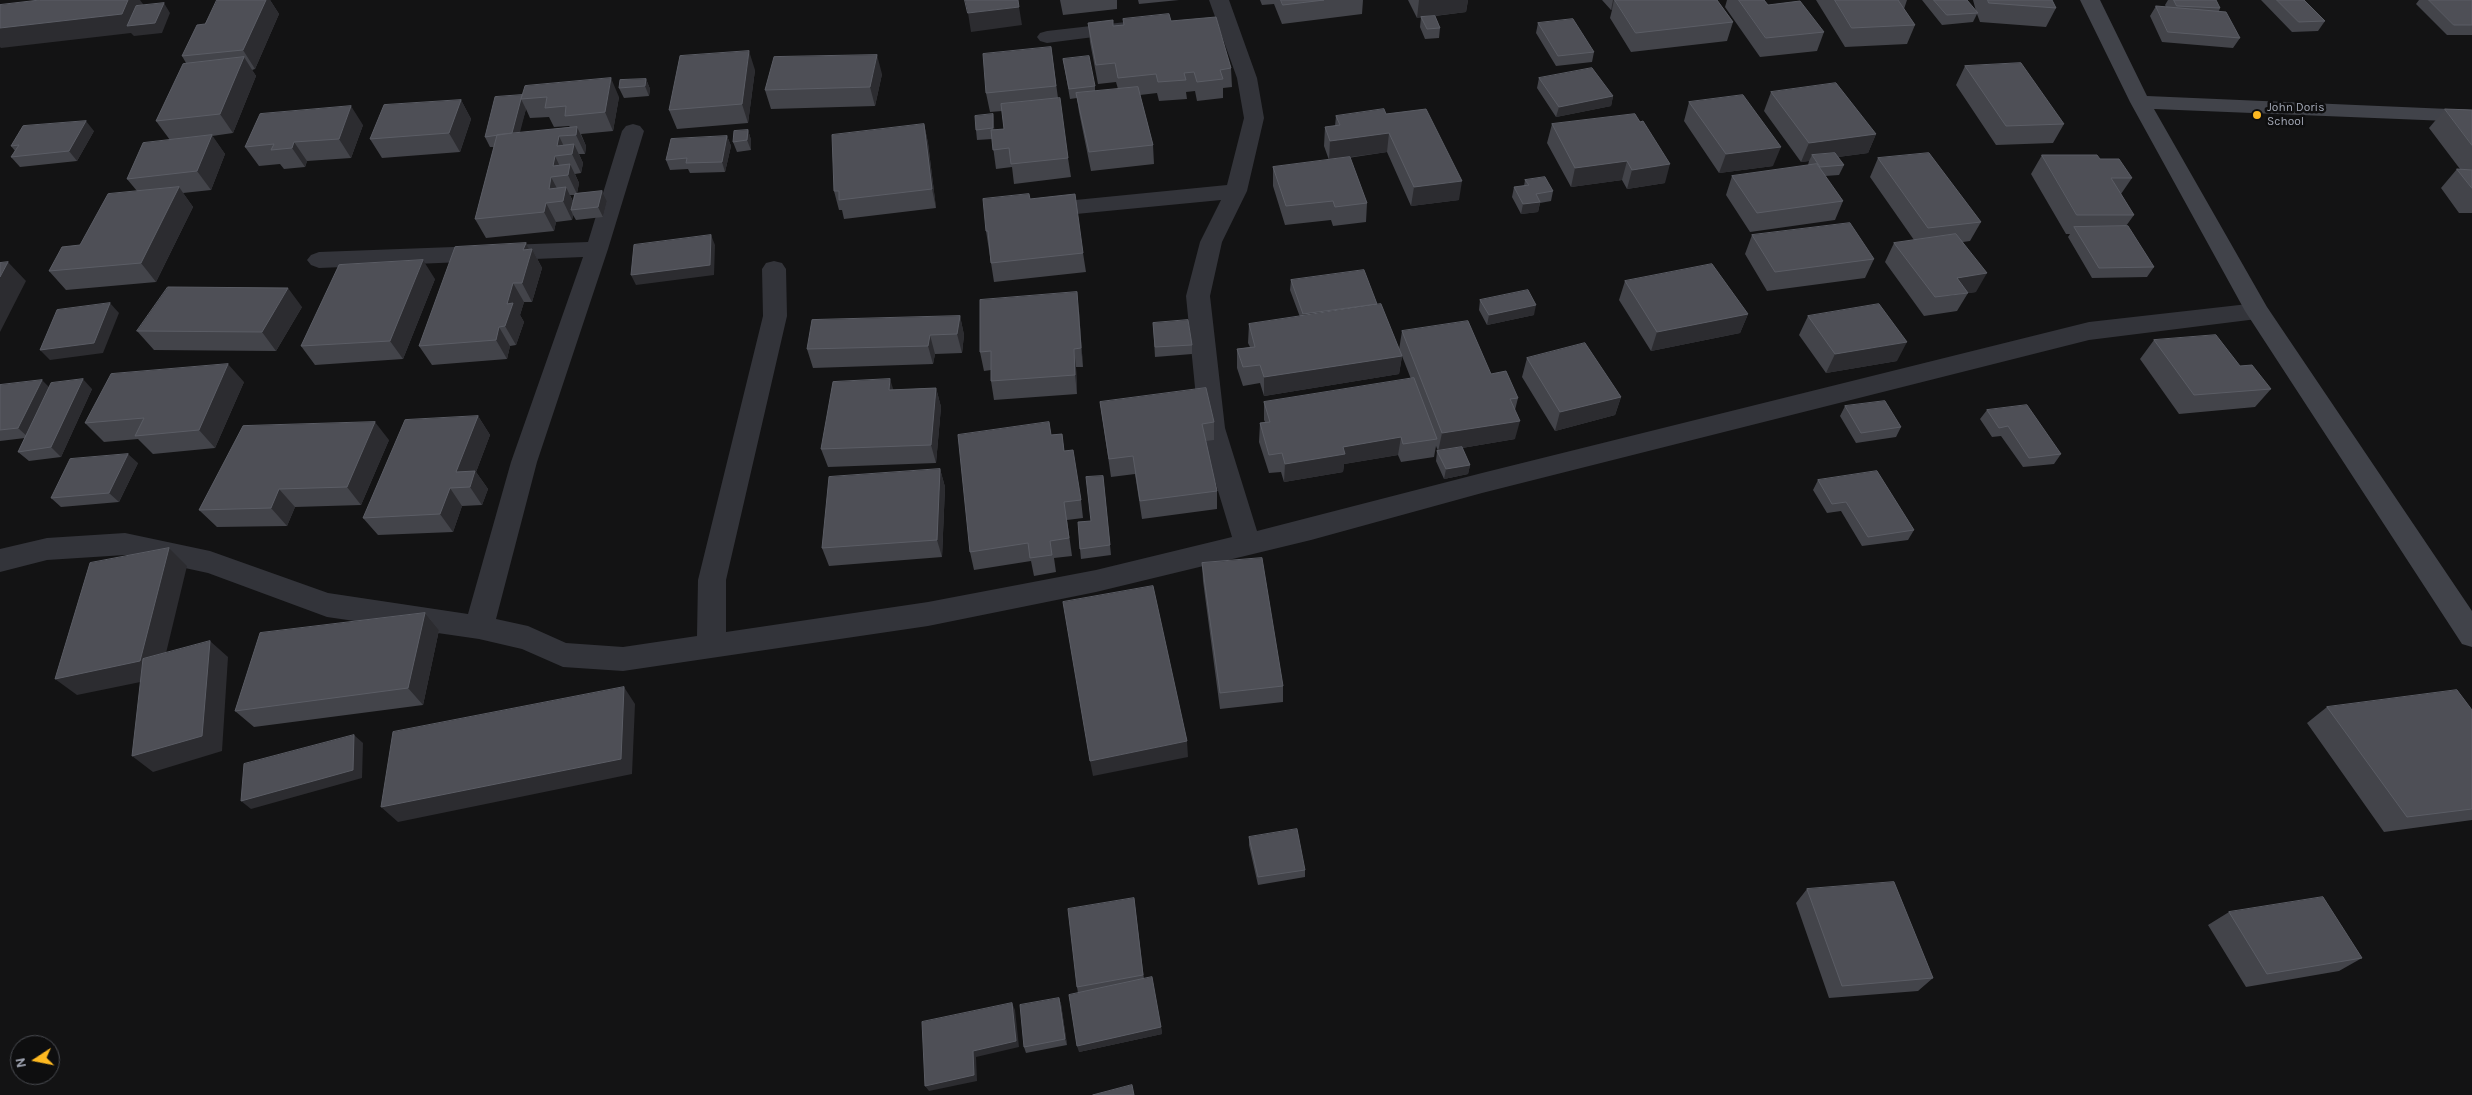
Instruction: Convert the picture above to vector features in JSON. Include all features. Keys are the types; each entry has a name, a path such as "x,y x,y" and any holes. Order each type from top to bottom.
{"street":[{"path":"2090,0 2140,102 2257,310 2472,635"},
{"path":"1216,12 1248,78 1254,118 1236,191 1211,242 1198,296 1202,350 1212,428 1247,543"},
{"path":"1047,37 1146,26"},
{"path":"2140,102 2472,116"},
{"path":"479,627 524,462 597,249 633,131"},
{"path":"1044,210 1236,191"},
{"path":"319,260 597,249"},
{"path":"711,646 712,580 774,316 774,269"},
{"path":"0,562 12,556 47,549 125,544 210,562 327,604 479,627 528,638 564,655 624,659 928,614 1096,581 1311,529 1491,481 2089,331 2257,310"}],"building":[{"path":"40,0 128,0 122,14 0,28 0,5"},
{"path":"217,0 266,0 243,50 182,56 197,25 205,24"},
{"path":"965,0 1018,0 1019,7 968,13"},
{"path":"1281,0 1324,0 1283,5"},
{"path":"1615,0 1717,0 1733,22 1636,33"},
{"path":"1739,0 1764,0 1768,5 1800,1 1824,32 1766,38"},
{"path":"1835,0 1898,0 1915,25 1852,28"},
{"path":"1934,0 1967,0 1978,13 1947,15"},
{"path":"1988,0 2052,0 2056,8 1989,3"},
{"path":"2174,0 2216,0 2220,8 2177,6"},
{"path":"2277,0 2304,0 2325,21 2299,22"},
{"path":"2429,0 2472,0 2472,25 2454,25"},
{"path":"164,3 155,23 127,26 136,6"},
{"path":"2156,6 2226,12 2240,38 2168,32"},
{"path":"1169,14 1171,21 1216,17 1231,68 1220,70 1223,79 1197,82 1194,72 1184,73 1186,80 1158,82 1156,74 1118,78 1115,63 1096,65 1088,23 1113,20 1113,26 1124,25 1123,19"},
{"path":"1435,16 1440,28 1427,29 1421,17"},
{"path":"1573,19 1594,52 1558,56 1538,23"},
{"path":"1051,47 1056,86 986,93 983,54"},
{"path":"749,51 742,104 669,110 680,56"},
{"path":"877,55 870,87 765,90 774,57"},
{"path":"1089,56 1095,86 1069,89 1063,59"},
{"path":"244,57 220,114 156,121 183,64"},
{"path":"2021,63 2064,124 2006,126 1965,66"},
{"path":"1592,68 1613,96 1559,107 1539,78"},
{"path":"611,78 605,112 565,116 566,106 545,108 547,97 521,99 525,86"},
{"path":"646,79 645,86 619,88 620,80"},
{"path":"1836,83 1876,134 1809,143 1771,92"},
{"path":"1138,87 1153,145 1089,152 1076,93"},
{"path":"522,95 512,133 485,137 495,97"},
{"path":"1743,95 1781,147 1726,154 1689,102"},
{"path":"1060,98 1068,158 1011,164 1009,148 993,150 991,130 1004,129 1001,104"},
{"path":"461,100 449,133 370,139 384,105"},
{"path":"351,106 339,139 294,142 292,148 271,150 274,144 245,147 260,114"},
{"path":"1384,109 1386,114 1426,109 1462,181 1414,187 1389,133 1330,141 1325,127 1340,125 1336,116"},
{"path":"2445,109 2472,110 2472,145"},
{"path":"993,114 993,128 976,130 975,116"},
{"path":"1635,114 1640,122 1643,121 1670,164 1632,170 1627,161 1575,168 1552,124"},
{"path":"86,121 69,151 11,157 19,145 11,146 23,126"},
{"path":"924,124 932,189 839,200 839,191 834,191 832,135"},
{"path":"577,127 576,135 559,136 557,146 574,144 572,154 555,156 553,166 570,164 568,175 551,177 549,189 566,187 563,201 546,203 544,212 475,219 497,135"},
{"path":"748,130 747,140 733,142 734,131"},
{"path":"212,135 197,171 127,179 143,143"},
{"path":"727,136 722,162 686,163 687,158 666,160 671,139"},
{"path":"1835,153 1844,165 1820,167 1812,155"},
{"path":"1929,153 1981,222 1928,228 1878,158"},
{"path":"2042,155 2097,155 2100,159 2119,159 2132,178 2111,178 2134,215 2077,215"},
{"path":"1350,157 1367,203 1335,207 1333,201 1286,206 1273,167"},
{"path":"1817,164 1843,201 1757,213 1732,176"},
{"path":"2457,169 2472,170 2472,188"},
{"path":"1545,177 1553,191 1536,194 1540,202 1523,204 1514,187 1529,185 1525,180"},
{"path":"179,187 141,263 49,271 62,247 80,245 108,194"},
{"path":"602,191 598,207 571,210 575,194"},
{"path":"1029,194 1030,199 1075,194 1083,253 991,263 983,199"},
{"path":"1850,223 1874,259 1775,272 1752,235"},
{"path":"2128,226 2154,267 2099,268 2074,227"},
{"path":"1956,234 1987,273 1957,278 1968,293 1935,297 1894,243"},
{"path":"711,235 710,265 631,275 634,245"},
{"path":"526,243 523,250 532,249 522,283 513,283 507,304 513,303 505,326 499,327 496,340 419,346 455,247"},
{"path":"423,260 390,341 301,346 339,265"},
{"path":"8,262 0,277 0,263"},
{"path":"1712,264 1748,314 1657,332 1625,281"},
{"path":"1364,270 1377,304 1303,314 1291,280"},
{"path":"168,287 288,288 262,332 137,331"},
{"path":"1528,290 1536,305 1489,315 1480,300"},
{"path":"1077,292 1081,348 1074,349 1075,375 991,381 991,351 980,352 980,300"},
{"path":"110,303 94,343 40,350 57,310"},
{"path":"1381,304 1402,356 1264,377 1260,365 1243,367 1237,349 1255,347 1249,324"},
{"path":"1879,304 1907,342 1835,354 1808,316"},
{"path":"960,316 957,334 930,335 928,346 807,349 812,320"},
{"path":"1188,320 1192,345 1155,347 1153,323"},
{"path":"1468,321 1491,374 1506,371 1518,398 1510,399 1520,421 1442,433 1402,331"},
{"path":"2216,335 2240,366 2252,365 2271,389 2194,395 2154,340"},
{"path":"1585,343 1621,397 1560,412 1527,358"},
{"path":"228,364 199,430 135,436 144,418 85,423 111,374"},
{"path":"1414,378 1437,439 1403,444 1401,437 1343,447 1345,454 1285,464 1282,453 1269,455 1260,423 1270,422 1264,402"},
{"path":"83,379 51,447 18,452 51,383"},
{"path":"890,379 889,390 936,388 931,445 821,449 833,382"},
{"path":"42,380 18,428 0,430 0,385"},
{"path":"1206,388 1214,422 1202,424 1217,491 1140,501 1133,456 1109,459 1100,402"},
{"path":"1885,401 1901,427 1861,433 1845,406"},
{"path":"2027,405 2061,454 2029,458 2008,426 1999,428 1987,410"},
{"path":"478,416 456,472 475,471 470,487 450,488 440,514 363,518 405,420"},
{"path":"375,422 347,487 279,489 271,508 199,510 243,426"},
{"path":"1049,422 1051,435 1062,434 1064,451 1073,450 1081,500 1064,502 1069,538 1050,541 1052,555 1030,558 1028,543 970,552 958,435"},
{"path":"1462,447 1470,465 1446,469 1437,451"},
{"path":"128,454 109,493 51,498 70,459"},
{"path":"940,469 937,540 822,548 829,477"},
{"path":"1877,471 1914,530 1868,537 1846,502 1832,504 1818,480"},
{"path":"1103,476 1110,545 1080,549 1078,522 1091,521 1086,477"},
{"path":"169,548 140,661 55,679 90,563"},
{"path":"1262,558 1283,686 1220,693 1202,563"},
{"path":"1153,586 1187,741 1090,761 1063,602"},
{"path":"425,613 408,688 235,711 260,633"},
{"path":"210,641 202,736 132,756 143,659"},
{"path":"624,687 621,759 381,807 393,732"},
{"path":"2457,690 2472,710 2472,809 2407,817 2327,707"},
{"path":"354,735 353,770 241,801 244,764"},
{"path":"1297,829 1305,870 1258,877 1249,837"},
{"path":"1894,882 1933,978 1842,986 1807,889"},
{"path":"2323,897 2362,958 2267,974 2229,912"},
{"path":"1134,898 1143,975 1077,987 1068,909"},
{"path":"1152,977 1161,1027 1077,1046 1069,995"},
{"path":"1059,998 1065,1039 1024,1047 1020,1005"},
{"path":"1012,1003 1016,1041 973,1051 974,1075 925,1086 922,1022"},
{"path":"1132,1085 1134,1095 1093,1095"}],"place":[{"name":"John Doris School","path":"2257,115"}]}
